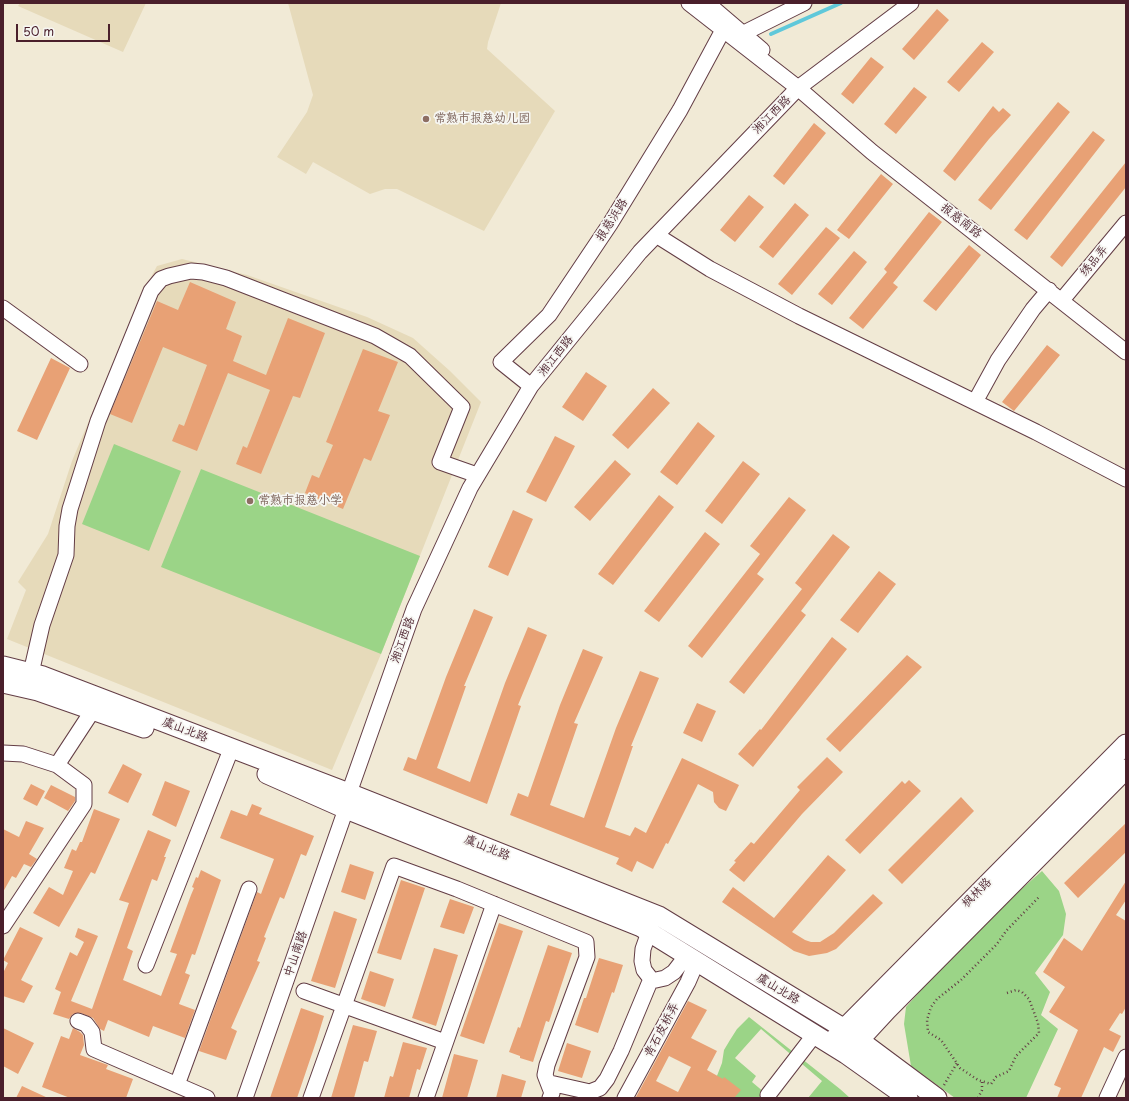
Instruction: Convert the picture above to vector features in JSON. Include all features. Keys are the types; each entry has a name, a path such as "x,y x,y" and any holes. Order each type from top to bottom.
{"main road":[{"name":"虞山北路","path":"3,666 42,676 347,801 641,927 823,1039 853,1047 936,1097"},
{"name":"虞山北路","path":"3,683 38,691 228,758 659,916 843,1028 853,1047 908,1098"},
{"name":"枫林路","path":"823,1039 843,1028 1126,744"},
{"name":"枫林路","path":"853,1047 1126,769"}],"street":[{"name":"报慈南路","path":"689,3 798,88 872,152 1062,300 1126,352"},
{"name":"报慈南路","path":"707,3 744,33 786,73 798,88"},
{"path":"744,33 804,3"},
{"name":"湘江西路","path":"347,801 414,609 470,488 531,386 640,252 798,88 911,3"},
{"name":"报慈浜路","path":"531,386 501,362 549,316 606,231 680,110 723,30"},
{"name":"绣品弄","path":"1062,300 1126,223"},
{"path":"656,235 710,269 758,294 1126,479"},
{"path":"31,673 42,625 66,555 67,526 70,509 98,421 151,291 161,279 191,271 203,272 226,278 375,336 410,356 462,407 440,462 477,475"},
{"path":"975,402 998,360 1033,309 1049,290"},
{"path":"3,308 80,364"},
{"path":"57,765 92,710"},
{"path":"3,754 22,754 57,765 84,785 84,804 3,926"},
{"path":"146,966 228,758"},
{"name":"中山南路","path":"245,1098 347,801"},
{"path":"311,1098 394,866 494,904 586,942 586,957 547,1065 545,1075 550,1091 590,1092 600,1088 607,1079 621,1051 651,979"},
{"path":"177,1085 249,889"},
{"path":"426,1098 494,904"},
{"path":"649,932 643,949 642,961 644,970 651,979 656,980 664,978 692,958"},
{"name":"青石皮桥弄","path":"626,1098 688,982 692,958"},
{"path":"304,991 445,1042"},
{"path":"78,1021 86,1024 92,1032 94,1049 207,1098"},
{"path":"768,1095 823,1039"},
{"path":"1108,1098 1126,1057"}],"path":[{"path":"1007,993 1016,990 1022,992 1029,1000 1038,1023 1039,1033 1016,1056 1009,1071 996,1077 991,1084 982,1081 960,1068 941,1040 928,1032 927,1020 931,1007 937,999 961,980 997,944 1006,931 1039,897"},
{"path":"936,1097 957,1063"},
{"path":"978,1098 982,1090 982,1081"}],"shaded area":[{"path":"20,3 146,3 123,52 18,6"},
{"name":"常熟市报慈幼儿园","path":"288,3 501,3 487,49 555,111 484,231 397,189 385,189 370,194 313,162 306,174 277,157 307,112 313,95"},
{"name":"常熟市报慈小学","path":"182,259 247,275 367,317 413,338 450,371 481,402 381,654 332,770 7,639 26,590 18,582 48,534 72,461 144,290 157,266"}],"green space":[{"path":"114,444 181,471 149,551 82,524"},
{"path":"201,469 420,556 381,654 161,567"},
{"path":"1042,871 1059,891 1066,914 1063,935 1035,973 1050,992 1041,1015 1058,1029 1026,1098 955,1098 911,1066 904,1024 906,1007 937,972 1010,899"},
{"path":"749,1017 850,1098 808,1098 822,1081 761,1029 735,1058 756,1076 752,1082 771,1098 704,1098 713,1086 722,1063 724,1050 737,1029"}],"building":[{"path":"937,9 949,20 914,60 902,49"},
{"path":"982,42 994,52 959,92 947,82"},
{"path":"871,57 884,67 853,104 841,94"},
{"path":"914,87 927,97 896,134 884,124"},
{"path":"1058,102 1070,112 991,210 978,200"},
{"path":"993,106 999,112 1003,108 1011,115 989,139 955,181 943,171"},
{"path":"814,123 826,133 784,185 773,176"},
{"path":"1093,131 1105,140 1027,240 1014,230"},
{"path":"1126,162 1126,187 1062,267 1050,257"},
{"path":"881,174 893,184 849,239 837,230"},
{"path":"749,195 764,207 735,242 720,230"},
{"path":"795,203 809,215 773,258 759,247"},
{"path":"929,212 942,222 893,283 898,287 863,329 849,318 887,272 884,269"},
{"path":"826,227 840,238 792,295 778,284"},
{"path":"969,245 981,255 936,311 923,301"},
{"path":"854,251 867,262 832,305 818,294"},
{"path":"190,282 236,302 226,329 242,336 233,361 266,375 288,318 325,333 300,398 293,396 261,474 236,464 243,446 247,448 270,390 228,373 197,451 172,441 179,424 184,426 207,365 163,347 132,423 110,414 157,301 178,310"},
{"path":"1047,345 1060,355 1014,411 1002,402"},
{"path":"363,349 398,362 378,411 390,415 371,461 364,458 343,509 305,493 312,475 319,478 333,445 326,442"},
{"path":"51,358 70,368 37,440 17,431"},
{"path":"586,372 607,386 583,421 562,407"},
{"path":"653,388 670,403 628,449 612,435"},
{"path":"698,422 715,436 677,485 660,472"},
{"path":"555,436 575,446 546,502 526,492"},
{"path":"615,460 631,474 590,521 574,507"},
{"path":"743,461 760,474 722,524 705,511"},
{"path":"659,495 674,507 613,585 598,574"},
{"path":"789,497 806,510 757,574 764,579 702,658 688,646 760,554 750,546"},
{"path":"513,510 533,519 508,576 488,567"},
{"path":"705,532 720,544 659,622 644,611"},
{"path":"833,534 850,547 801,611 806,615 744,694 729,682 802,589 795,583"},
{"path":"879,571 896,584 858,633 840,620"},
{"path":"474,609 493,617 464,686 466,686 437,768 470,782 505,683 528,627 547,635 518,705 521,706 487,804 403,770 408,757 416,760 446,677"},
{"path":"832,637 847,649 753,767 738,754 760,729 761,730"},
{"path":"583,649 603,657 574,723 578,724 550,805 584,818 616,728 640,671 659,678 631,746 633,746 605,827 630,836 635,827 646,833 682,758 739,785 726,811 719,808 714,802 713,792 698,784 668,844 666,843 653,869 637,861 632,872 616,864 619,858 510,815 518,793 528,797 560,705"},
{"path":"907,655 922,667 840,752 826,739"},
{"path":"697,703 716,711 702,742 683,733"},
{"path":"827,757 843,772 802,814 744,882 729,870 736,862 734,861 751,842 754,844 800,790 797,787"},
{"path":"123,764 142,774 128,803 108,793"},
{"path":"909,780 921,791 860,854 845,840 902,781 905,784"},
{"path":"165,781 190,791 176,827 152,815"},
{"path":"31,784 45,791 37,806 23,799"},
{"path":"51,785 75,797 75,801 68,811 44,798"},
{"path":"961,797 974,811 902,884 888,870"},
{"path":"252,804 262,808 259,814 314,836 306,856 301,854 284,899 280,897 264,937 266,938 257,961 260,962 231,1028 237,1031 226,1060 199,1051 257,892 261,894 274,859 220,838 231,810 247,816"},
{"path":"94,809 120,819 95,874 91,872 59,927 33,913 49,887 63,895 73,871 64,868 72,849 76,851 80,842 82,842"},
{"path":"26,821 44,828 29,854 37,859 31,867 24,864 16,878 12,876 3,892 3,829 19,837"},
{"path":"1126,823 1126,852 1078,898 1064,883"},
{"path":"148,830 171,840 157,881 152,879 127,948 133,951 123,980 161,996 177,954 170,952 194,888 192,887 196,877 198,878 201,870 221,880 195,955 192,954 185,973 190,975 179,1004 195,1010 185,1038 153,1026 149,1037 108,1020 104,1031 100,1029 93,1018 81,1013 73,1014 69,1019 53,1014 61,992 55,989 70,952 77,956 84,942 75,937 78,928 98,936 71,1001 92,1009 129,903 119,900"},
{"path":"828,855 846,870 792,932 805,940 820,942 834,933 873,894 883,903 836,949 827,953 809,956 794,951 722,902 733,887 774,918"},
{"path":"350,864 374,872 365,900 341,892"},
{"path":"401,880 425,888 401,960 377,953"},
{"path":"1126,881 1126,900 1116,915 1126,921 1126,1007 1122,1014 1120,1013 1109,1030 1121,1036 1113,1052 1104,1047 1081,1098 1057,1098 1061,1088 1054,1085 1078,1030 1049,1012 1065,987 1043,972 1064,938 1082,951"},
{"path":"450,899 474,907 464,934 440,927"},
{"path":"334,911 357,919 335,988 311,981"},
{"path":"499,923 523,931 484,1044 460,1036"},
{"path":"20,927 43,938 21,980 33,986 24,1003 3,996 3,973 8,963 3,960"},
{"path":"548,945 572,953 549,1022 546,1021 533,1062 520,1058 520,1056 509,1052 518,1027 520,1028"},
{"path":"434,948 458,955 436,1026 412,1018"},
{"path":"599,958 623,965 614,993 612,992 598,1033 575,1025 584,998 586,998"},
{"path":"370,971 394,979 385,1007 361,999"},
{"path":"688,1001 707,1010 691,1038 717,1051 707,1070 723,1079 724,1077 741,1090 734,1098 636,1097","holes":["669,1056 691,1067 678,1092 656,1081"]},
{"path":"301,1008 324,1016 297,1098 270,1098"},
{"path":"353,1025 377,1031 368,1062 364,1061 354,1098 331,1098"},
{"path":"3,1028 34,1043 18,1074 3,1066"},
{"path":"73,1028 83,1035 84,1045 80,1055 108,1065 106,1069 133,1079 126,1098 70,1098 42,1087 61,1036 69,1039"},
{"path":"403,1042 427,1048 420,1070 417,1069 409,1098 384,1098 390,1076 393,1077"},
{"path":"567,1043 591,1051 582,1078 558,1071"},
{"path":"454,1054 478,1060 467,1098 442,1098"},
{"path":"502,1074 526,1081 521,1098 496,1098"},
{"path":"22,1086 48,1098 16,1098"}],"waterway":[{"path":"771,34 841,3"}],"place":[{"name":"常熟市报慈幼儿园","path":"426,119"},
{"name":"常熟市报慈小学","path":"250,501"}]}
